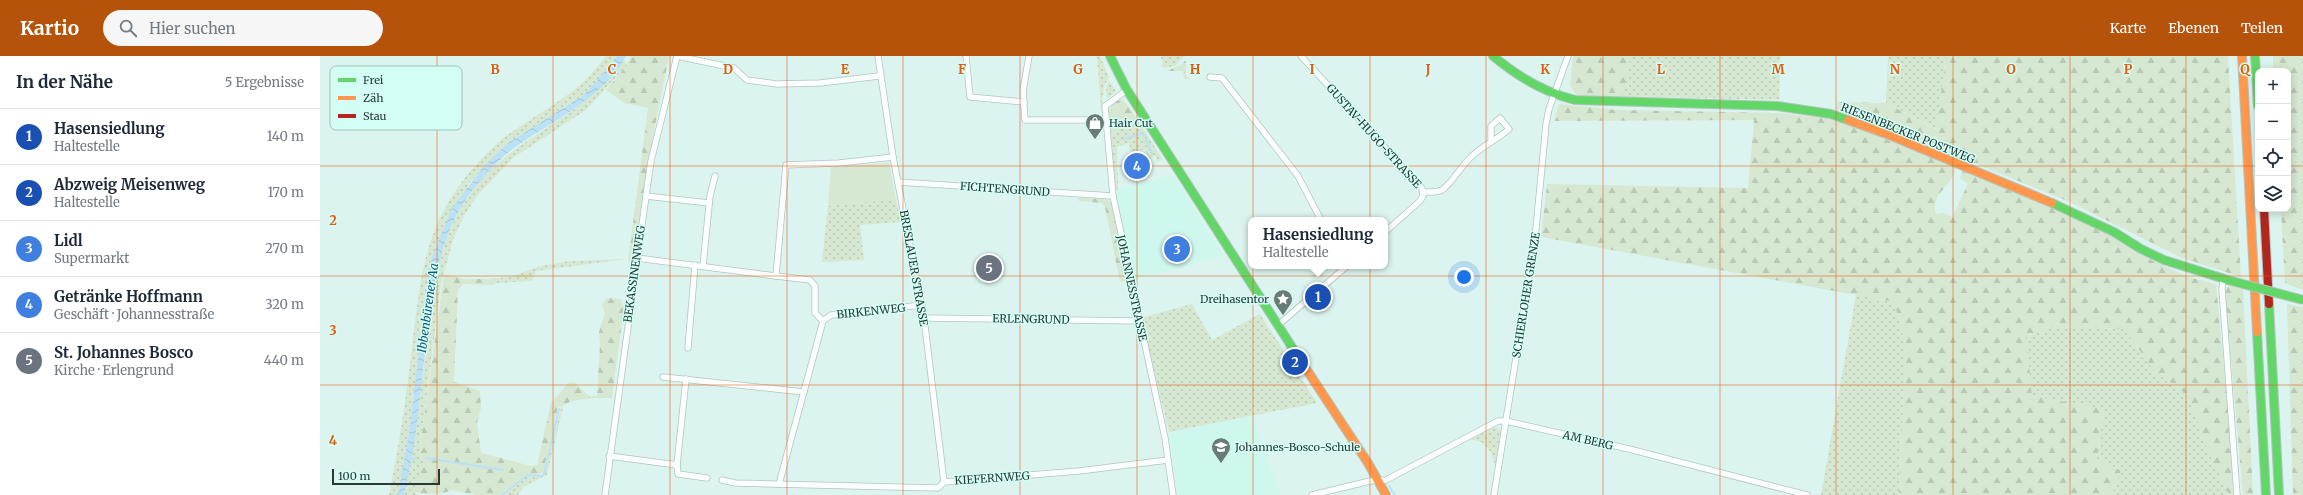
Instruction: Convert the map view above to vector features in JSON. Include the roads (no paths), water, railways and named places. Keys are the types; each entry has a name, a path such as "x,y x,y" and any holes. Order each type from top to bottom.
{"main road":[{"path":"1110,56 1127,90 1277,326 1378,480 1386,495"},
{"name":"RIESENBECKER POSTWEG","path":"1493,56 1526,82 1555,95 1575,100 1777,106 1831,114 1889,135 2064,208 2114,232 2140,249 2164,260 2225,279 2303,300"},
{"path":"2242,56 2266,495"},
{"path":"2255,56 2258,104"},
{"path":"2264,212 2279,495"}],"street":[{"path":"677,56 734,68 747,80 777,84 820,83 880,76"},
{"name":"BEKASSINENWEG","path":"605,495 636,258 651,162 677,56"},
{"name":"BRESLAUER STRASSE","path":"878,56 893,157 922,305 944,482"},
{"path":"966,56 970,98 1024,102"},
{"path":"1029,56 1023,91 1025,120 1106,120"},
{"name":"GUSTAV-HUGO-STRASSE","path":"1301,56 1418,183 1423,192 1420,201 1388,229"},
{"name":"SCHIERLOHER GRENZE","path":"1494,495 1535,239 1546,124 1568,56"},
{"path":"1210,77 1222,78 1298,176 1319,217"},
{"name":"JOHANNESSTRASSE","path":"1127,90 1107,104 1106,120 1113,196 1138,321 1155,391 1173,495"},
{"path":"1423,192 1436,192 1443,189 1464,163 1491,141"},
{"path":"776,276 786,165 839,163 893,157"},
{"path":"703,266 709,203 715,176"},
{"name":"FICHTENGRUND","path":"898,182 1113,196"},
{"path":"646,196 709,203"},
{"path":"636,258 810,280 816,286 815,312 823,321"},
{"path":"688,348 695,265"},
{"path":"1277,326 1344,269"},
{"path":"2225,279 2222,289 2237,495"},
{"name":"BIRKENWEG","path":"779,484 823,321 832,315 922,305"},
{"name":"ERLENGRUND","path":"924,318 1138,321"},
{"path":"663,377 804,392"},
{"path":"686,379 677,465 678,474 707,478"},
{"name":"AM BERG","path":"1312,495 1378,480 1386,480 1498,421 1506,421 1629,449 1807,495"},
{"path":"609,456 677,465"},
{"name":"KIEFERNWEG","path":"722,480 735,483 938,488 944,482 1079,471 1168,460"}],"water":[{"name":"Ibbenbürener Aa","path":"617,56 626,56 603,86 573,110 525,140 506,154 480,181 466,199 455,218 440,258 435,280 412,458 404,495 398,495 410,427 426,290 432,258 451,210 484,166 507,144 581,97 596,82"}],"waterway":[{"path":"1124,139 1143,133 1152,153"},
{"path":"502,495 527,475 542,476 544,473 559,409"},
{"path":"409,460 416,458"},
{"path":"426,458 503,470"},
{"path":"1389,486 1395,495"}],"place":[{"name":"Hair Cut","path":"1095,140"},
{"name":"Getränke Hoffmann","path":"1137,166"},
{"name":"Lidl","path":"1177,249"},
{"name":"St. Johannes Bosco","path":"989,268"},
{"name":"Hasensiedlung","path":"1318,297"},
{"name":"Dreihasentor","path":"1283,316"},
{"name":"Abzweig Meisenweg","path":"1295,362"},
{"name":"Johannes-Bosco-Schule","path":"1221,464"}]}
